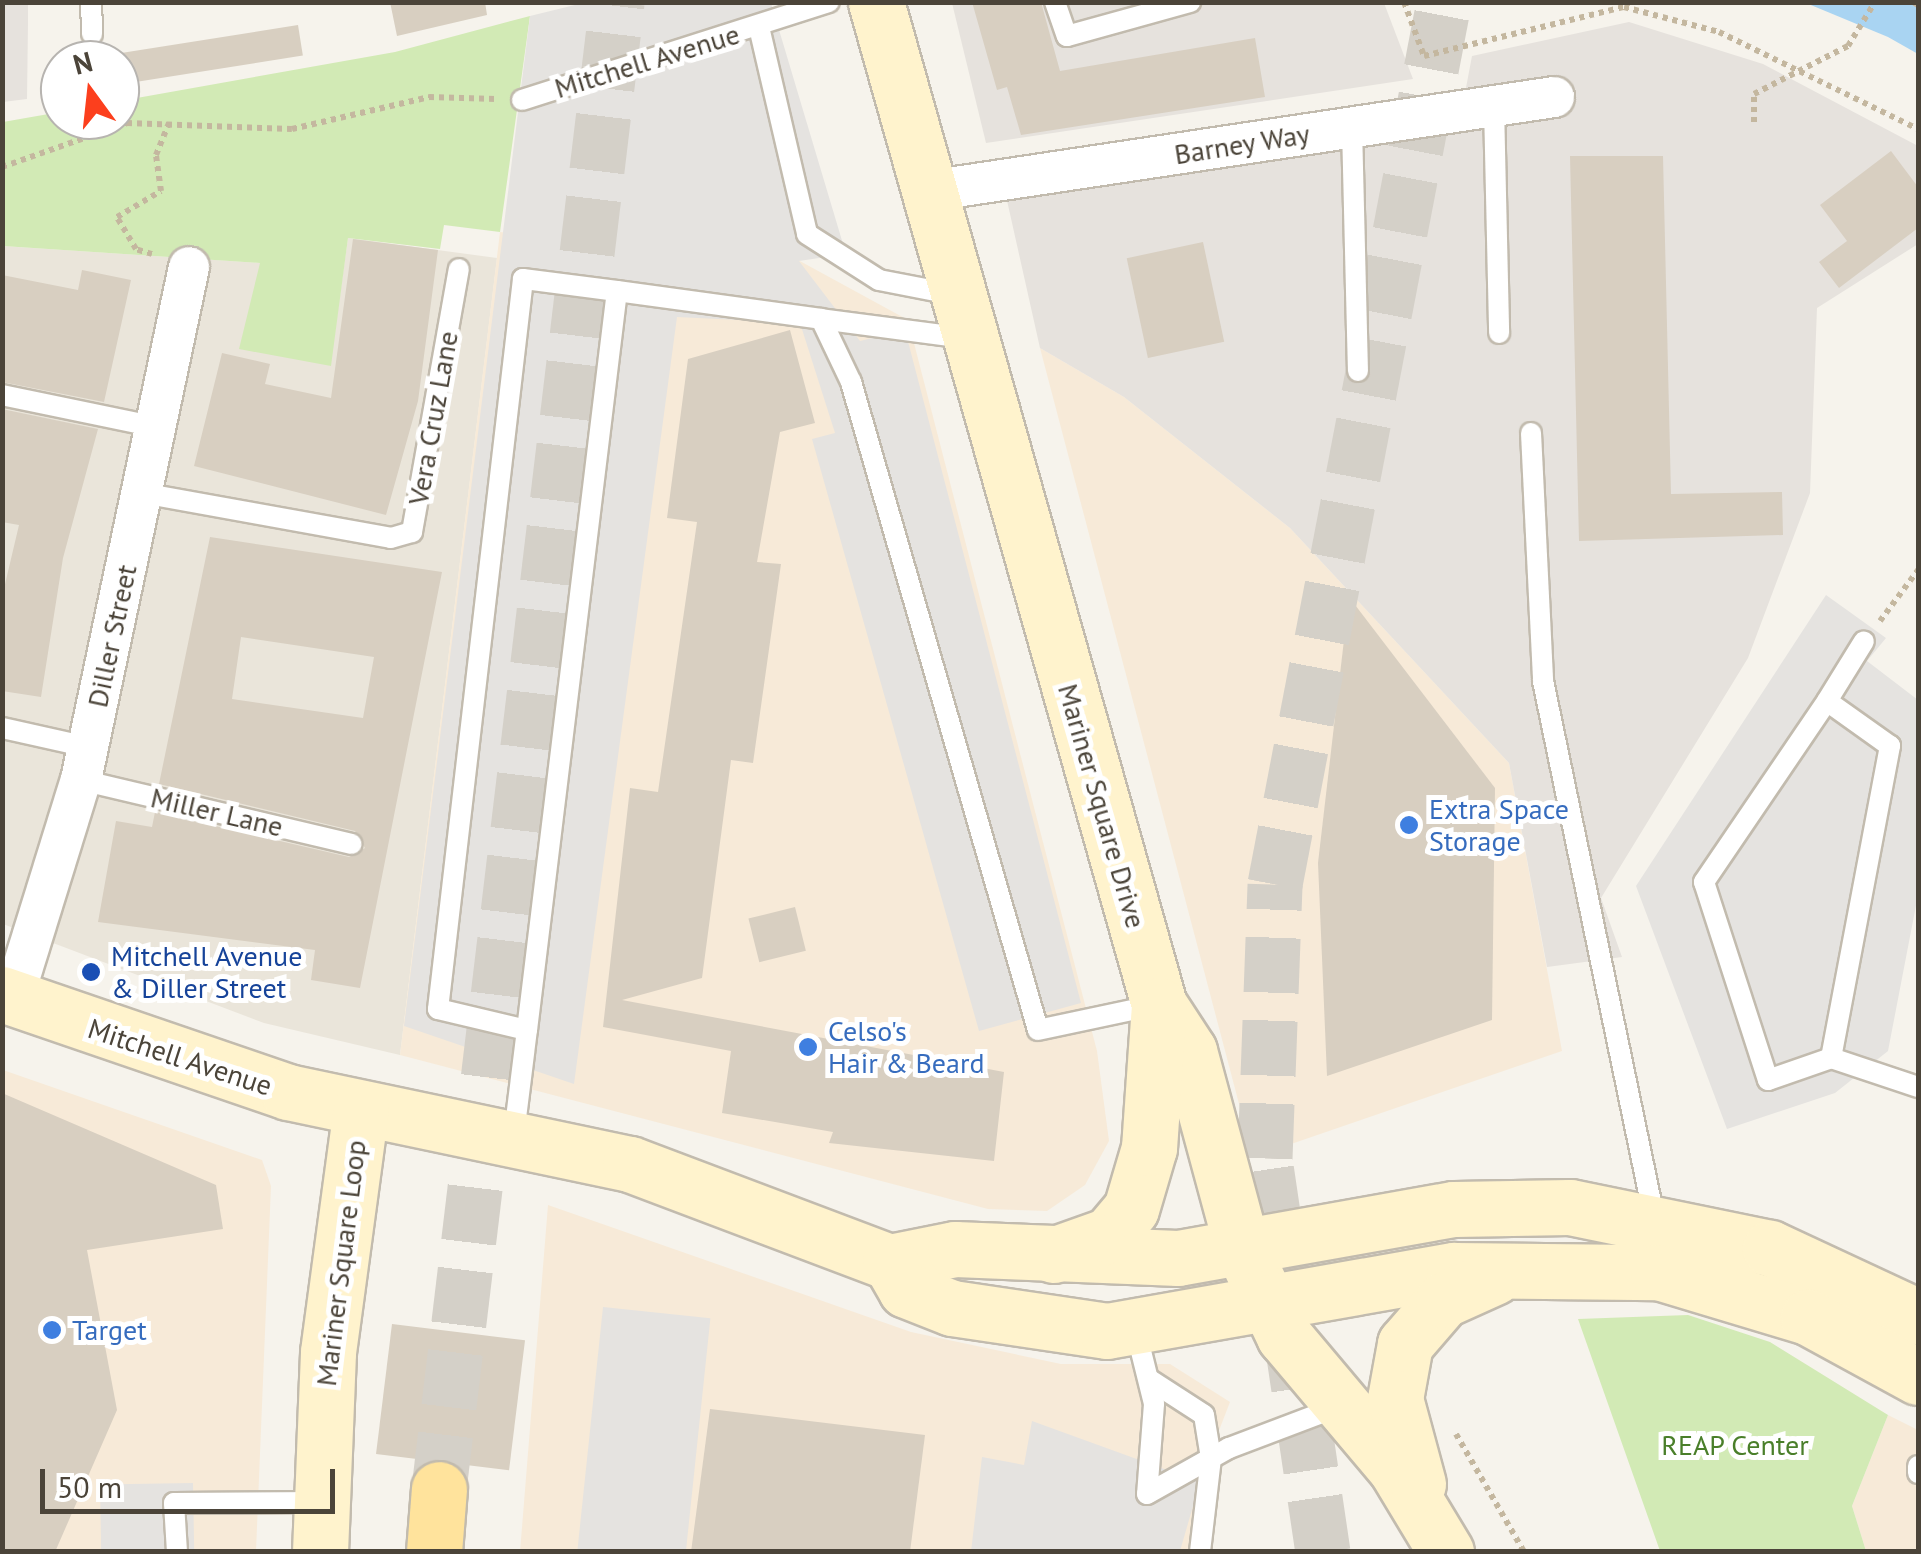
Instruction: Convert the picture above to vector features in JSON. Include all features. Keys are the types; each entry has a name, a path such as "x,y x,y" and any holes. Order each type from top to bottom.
{"main road":[{"path":"434,1552 439,1489"}],"street":[{"name":"Mariner Square Drive","path":"876,2 1159,1005 1190,1051 1242,1248 1269,1308 1436,1531"},
{"name":"Barney Way","path":"929,191 1554,96"},
{"name":"Diller Street","path":"8,996 85,763 156,426 170,270"},
{"name":"Mitchell Avenue","path":"8,996 210,1070 361,1108"},
{"path":"1029,1259 1080,1250 1131,1209 1150,1148 1159,1005"},
{"name":"Mariner Square Loop","path":"320,1527 337,1267 361,1108 514,1134 646,1169 890,1262 906,1290 952,1308 1051,1328 1143,1354 1269,1308 1396,1279 1512,1267 1706,1282 1808,1318 1918,1377"},
{"path":"890,1262 954,1250 1029,1259 1108,1262 1242,1248 1454,1209 1525,1204 1654,1217 1770,1248 1918,1317"},
{"path":"1436,1531 1395,1399 1405,1344 1443,1300 1512,1267"}],"lane":[{"path":"91,2 92,34"},
{"name":"Mitchell Avenue","path":"522,100 758,28 828,2"},
{"path":"1055,2 1067,36 1190,2"},
{"path":"758,28 807,234 879,280 963,317"},
{"path":"1494,106 1499,333"},
{"path":"1352,127 1358,371"},
{"name":"Vera Cruz Lane","path":"142,493 392,538 412,532 459,268"},
{"path":"528,1030 438,1009 523,279 820,319 963,317"},
{"path":"514,1134 617,291"},
{"path":"820,319 852,382 1038,1030 1159,1005"},
{"path":"2,395 156,426"},
{"path":"1531,432 1543,681 1654,1217"},
{"path":"1864,641 1704,882 1768,1080 1831,1058 1918,1087"},
{"path":"1827,702 1890,746 1831,1058"},
{"name":"Miller Lane","path":"2,728 85,763 352,844"},
{"path":"1143,1354 1204,1415 1211,1458 1200,1552"},
{"path":"1143,1354 1147,1494 1211,1458 1340,1406"},
{"path":"1918,1466 1918,1474"},
{"path":"177,1552 174,1503 320,1527"}],"path":[{"path":"1404,2 1424,56 1624,6 1807,70 1918,129"},
{"path":"1754,122 1754,94 1848,46 1875,2"},
{"path":"2,167 127,123 169,121 232,133 429,97 522,100"},
{"path":"169,121 156,155 161,191 117,217 136,248 155,255 170,270"},
{"path":"1864,641 1918,570"},
{"path":"1448,1418 1524,1552"}],"shaded area":[{"path":"587,2 771,3 846,254 799,261 860,341 905,330 1081,1003 979,1031 812,439 835,433 800,323 677,317 574,1084 404,1026 530,16"},
{"path":"2,3 28,3 27,99 3,102"},
{"path":"952,3 1384,3 1413,79 986,143"},
{"path":"1629,22 1763,64 1918,146 1918,244 1817,308 1810,493 1748,658 1601,898 1622,957 1547,967 1509,763 1290,528 1124,397 1040,348 1006,196 1458,130 1472,56"},
{"path":"500,232 798,260 908,320 1097,1051 1109,1141 1085,1185 1047,1211 988,1209 400,1055"},
{"path":"348,238 497,258 400,1055 264,1023 3,924 2,246 261,263 330,366"},
{"path":"1040,348 1124,397 1290,528 1509,763 1562,1051 1253,1157"},
{"path":"1826,595 1886,638 1867,661 1918,700 1918,895 1888,1051 1835,1093 1727,1129 1636,886"},
{"path":"3,1070 262,1160 271,1186 256,1551 3,1552"},
{"path":"548,1205 911,1332 1061,1364 1170,1364 1230,1402 1203,1472 1190,1551 520,1552"},
{"path":"603,1307 710,1318 686,1552 577,1552"},
{"path":"1888,1415 1918,1430 1918,1551 1866,1551 1852,1506"},
{"path":"1032,1421 1200,1482 1180,1551 971,1552 982,1457 1024,1465"},
{"path":"193,1483 194,1551 101,1552 100,1485"}],"green space":[{"path":"530,16 500,232 444,225 440,249 348,238 331,366 239,349 260,263 3,246 3,122 40,116 40,140 140,140 140,97 395,52"},
{"name":"REAP Center","path":"1688,1315 1770,1342 1888,1415 1852,1506 1866,1551 1660,1551 1578,1319"}],"water":[{"path":"1806,3 1918,3 1918,54 1888,37"}],"building":[{"path":"390,2 485,2 487,15 397,36"},
{"path":"972,2 1041,2 1060,71 1255,38 1265,97 1021,135 1007,87 997,90"},
{"path":"298,25 303,56 140,81 140,50"},
{"path":"1891,151 1918,187 1918,228 1839,288 1819,262 1847,241 1820,205"},
{"path":"1570,156 1663,156 1671,494 1782,492 1783,535 1579,541"},
{"path":"353,239 438,250 418,401 386,515 194,466 222,353 270,364 265,384 331,398"},
{"path":"1203,242 1224,342 1148,358 1127,258"},
{"path":"82,270 131,280 104,402 2,382 2,275 78,290"},
{"path":"790,330 815,423 780,432 757,562 781,564 753,763 731,760 702,978 622,1000 1004,1072 994,1161 829,1143 833,1132 722,1113 731,1051 603,1027 630,788 658,792 697,522 667,518 688,359"},
{"path":"2,409 98,429 63,558 41,697 2,691 2,597 19,525 2,522"},
{"path":"210,537 442,572 360,988 311,980 315,950 98,922 116,821 152,827 155,812 349,857 365,848 355,831 159,784","holes":["241,637 374,657 363,718 232,699"]},
{"name":"Extra Space Storage","path":"1349,597 1495,788 1492,1020 1327,1076 1318,863"},
{"path":"795,907 806,951 759,962 748,919"},
{"name":"Target","path":"2,1093 216,1185 223,1229 87,1250 117,1410 55,1552 2,1552"},
{"path":"392,1324 525,1340 509,1470 376,1454"},
{"path":"710,1409 925,1435 910,1552 691,1552"}],"tunnel":[{"path":"439,1489 617,2"},
{"path":"1323,1552 1265,1158 1275,884 1444,2"}],"place":[{"name":"Extra Space Storage","path":"1409,825"},
{"name":"Mitchell Avenue & Diller Street","path":"91,972"},
{"name":"Celso's Hair & Beard","path":"808,1047"},
{"name":"Target","path":"52,1330"}]}
